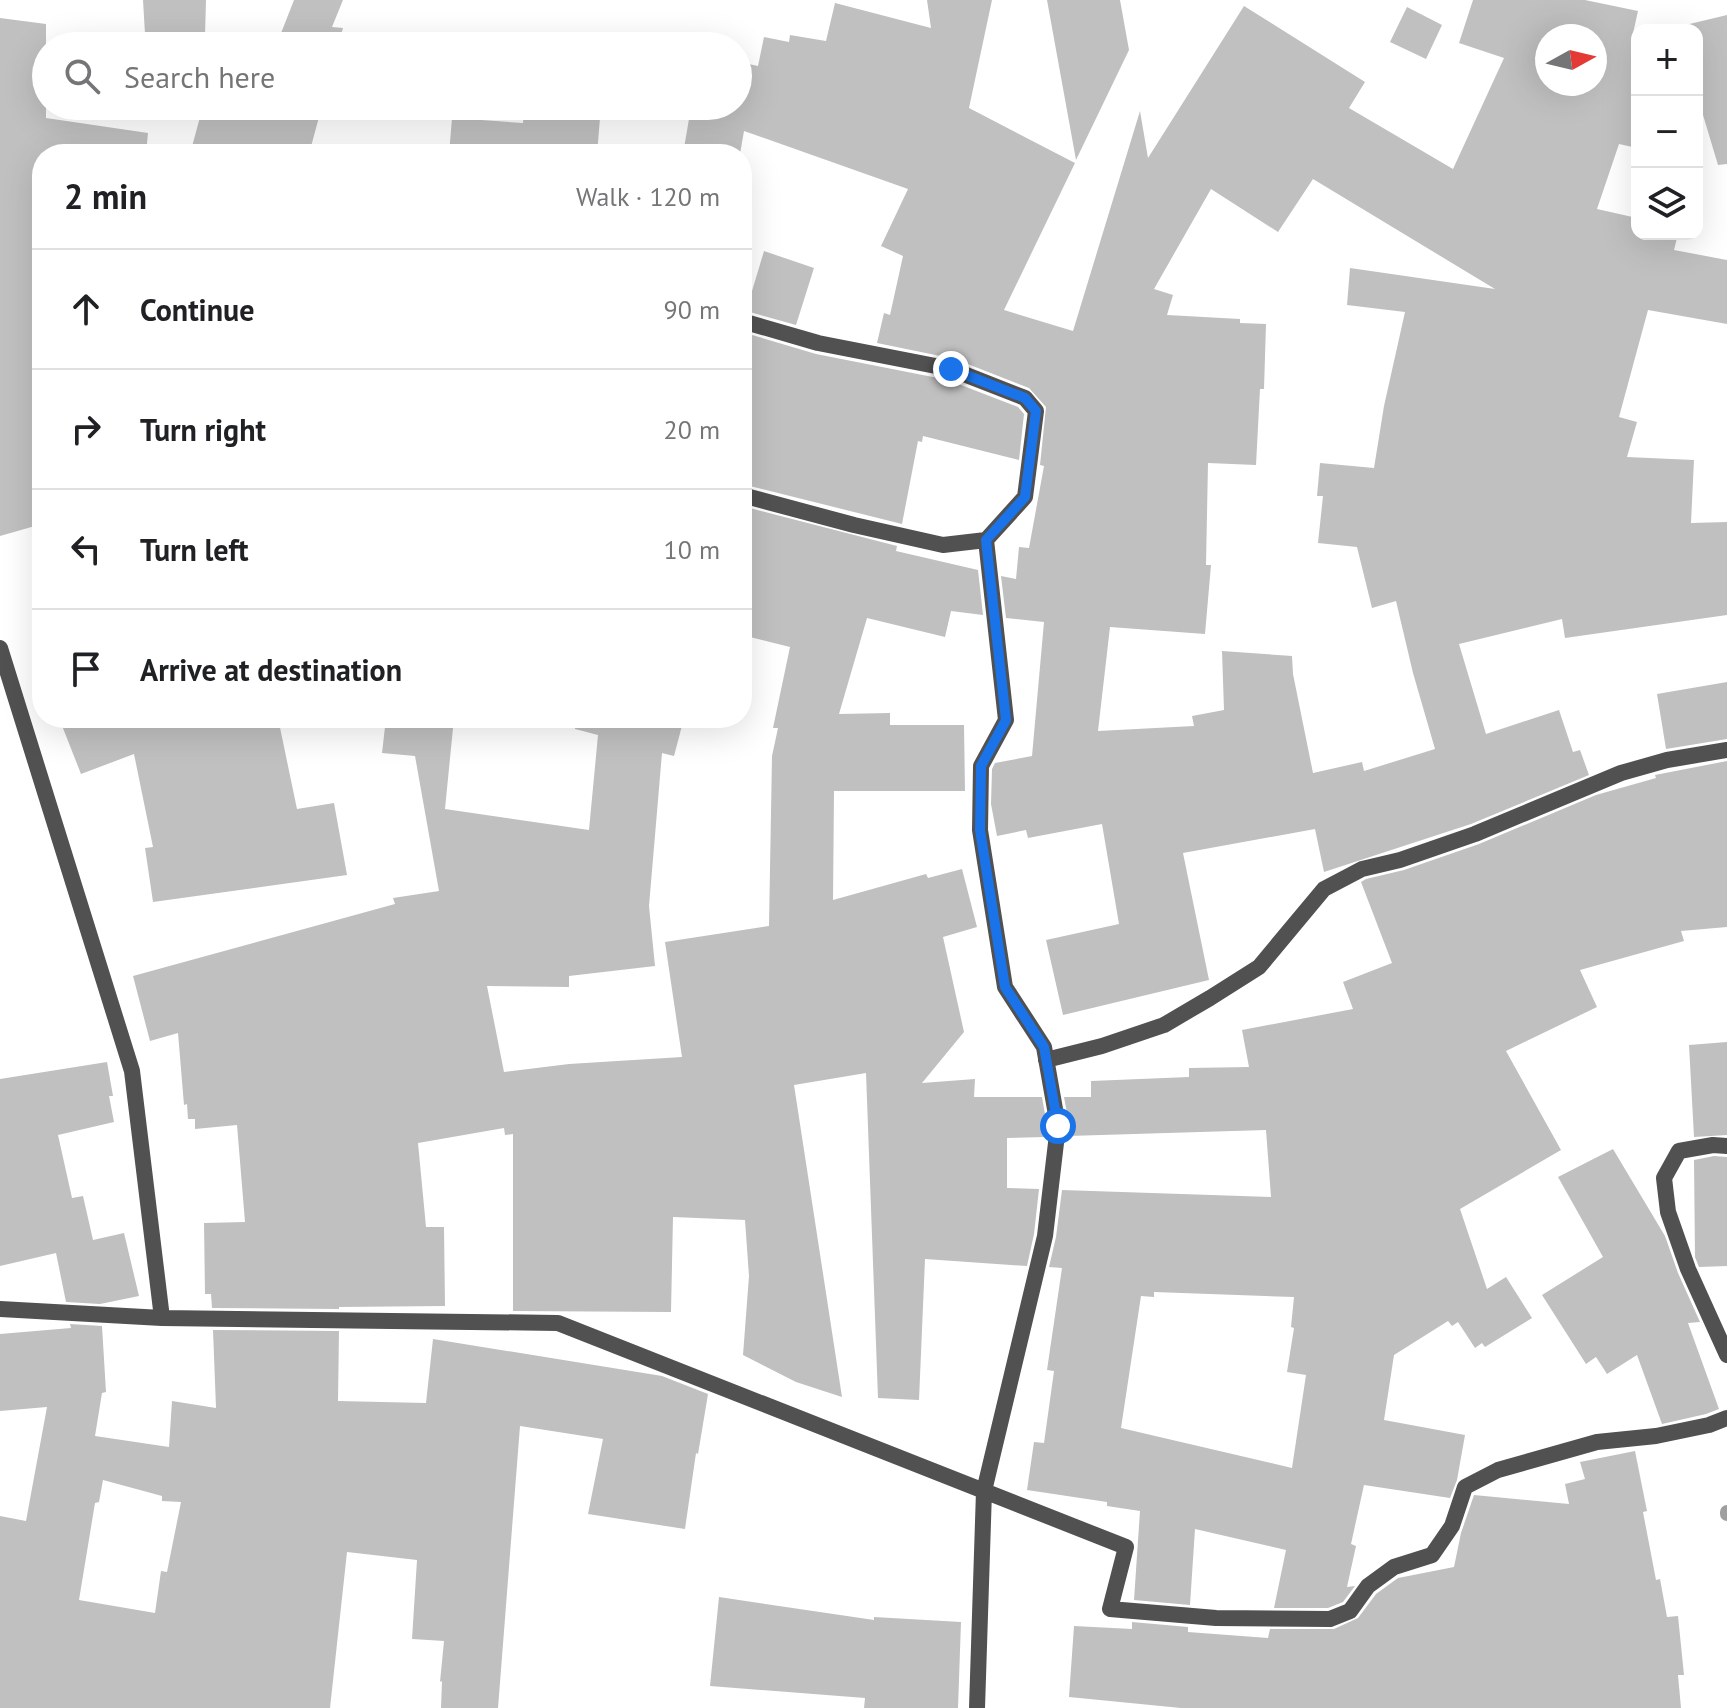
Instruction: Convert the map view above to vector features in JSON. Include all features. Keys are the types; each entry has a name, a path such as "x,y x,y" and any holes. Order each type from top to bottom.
{"street":[{"path":"752,324 818,343 951,369 1025,398 1036,411 1025,497 986,540 943,545 752,498"},
{"path":"977,1708 984,1491 1045,1236 1058,1126 1044,1047 1005,987 980,830 981,766 1006,720 986,540"},
{"path":"0,648 132,1071 162,1318"},
{"path":"1046,1060 1102,1046 1164,1025 1210,998 1259,967 1324,889 1362,869 1400,860 1475,834 1621,773 1667,760 1727,750"},
{"path":"1727,1146 1713,1145 1679,1151 1664,1178 1668,1212 1688,1269 1727,1355"},
{"path":"0,1309 162,1318 558,1323 1126,1547 1110,1609 1216,1618 1330,1619 1350,1611 1368,1586 1394,1567 1432,1555 1452,1526 1465,1487 1498,1470 1597,1442 1656,1436 1727,1418"}],"building":[{"path":"143,0 206,0 205,32 145,32"},
{"path":"294,0 343,0 332,27 343,28 342,32 281,32"},
{"path":"927,0 992,0 969,108 1075,163 1004,310 1073,331 1140,111 1148,158 1244,6 1365,82 1349,108 1453,169 1504,58 1459,43 1473,0 1585,0 1638,11 1635,24 1631,24 1631,147 1619,144 1597,209 1631,217 1631,240 1676,240 1674,250 1727,260 1727,324 1648,310 1619,417 1637,422 1627,457 1694,460 1691,523 1727,522 1727,615 1565,638 1562,619 1459,644 1486,734 1559,710 1573,752 1580,750 1589,775 1471,824 1324,872 1315,829 1183,853 1209,980 1063,1015 1046,940 1119,924 1102,824 1028,838 1026,830 997,836 991,804 992,769 995,763 1032,756 1044,622 1006,618 1001,576 1016,579 1019,547 1029,548 1044,466 1040,465 1046,407 1029,388 955,359 877,343 884,313 890,315 903,256 881,246 908,189 744,131 742,144 685,144 689,120 752,120 752,65 758,66 764,37 789,42 790,35 826,41 835,3 931,28","holes":["1313,179 1495,289 1350,268 1347,305 1405,312 1374,468 1320,463 1317,496 1323,496 1318,543 1357,547 1372,608 1396,601 1435,749 1364,771 1362,762 1313,773 1292,656 1222,651 1224,710 1192,716 1194,726 1098,731 1110,627 1205,634 1211,565 1206,565 1208,463 1256,465 1260,389 1264,389 1266,324 1240,323 1240,319 1167,315 1173,295 1154,289 1211,189 1278,232"]},
{"path":"1047,0 1120,0 1129,50 1076,160"},
{"path":"1407,7 1442,25 1426,59 1390,42"},
{"path":"1727,15 1727,164 1718,165 1703,115 1703,24 1690,24"},
{"path":"0,18 46,24 46,32 32,32 32,120 60,120 148,133 147,144 32,144 32,527 0,536"},
{"path":"199,120 318,120 312,144 193,144"},
{"path":"452,120 523,123 523,120 600,120 598,144 450,144"},
{"path":"764,251 814,268 796,325 752,313 752,291"},
{"path":"752,335 816,354 948,380 1018,407 1024,414 1019,460 923,436 922,442 918,441 902,524 752,486"},
{"path":"752,509 897,546 896,551 978,570 983,615 951,611 945,637 867,618 839,714 890,713 890,725 964,725 965,791 834,791 833,900 926,874 928,878 962,869 977,927 943,937 964,1032 922,1083 975,1079 974,1097 1042,1097 1047,1126 1046,1137 1007,1138 1007,1188 1039,1189 1027,1266 925,1259 919,1400 878,1398 866,1073 794,1085 842,1397 796,1382 743,1355 749,1276 745,1220 673,1217 671,1312 513,1311 513,1134 505,1135 504,1128 418,1143 426,1227 444,1227 445,1306 212,1308 211,1294 205,1294 204,1223 245,1222 237,1125 195,1129 195,1119 188,1119 178,1033 150,1041 133,976 395,904 393,898 439,891 415,756 382,753 385,728 453,728 445,809 589,830 598,735 575,728 681,728 674,756 662,753 649,906 655,966 569,976 569,987 487,986 504,1072 569,1064 682,1057 665,942 769,926 772,756 778,728 773,728 790,647 752,638"},
{"path":"1727,682 1727,739 1666,749 1657,694"},
{"path":"63,728 280,728 297,809 334,803 347,875 153,902 145,848 153,847 134,754 81,774"},
{"path":"1727,761 1727,927 1681,931 1684,941 1580,970 1597,1007 1506,1051 1561,1150 1460,1209 1487,1289 1506,1277 1532,1318 1485,1347 1482,1343 1475,1348 1458,1322 1452,1326 1448,1321 1394,1355 1384,1420 1465,1435 1457,1480 1450,1498 1364,1485 1351,1544 1356,1546 1347,1587 1355,1586 1343,1602 1328,1608 1274,1608 1286,1550 1195,1529 1190,1605 1134,1600 1140,1511 1107,1506 1107,1502 1027,1490 1034,1442 1044,1443 1054,1371 1047,1370 1062,1268 1049,1267 1062,1190 1271,1197 1266,1130 1068,1136 1064,1097 1091,1097 1091,1081 1189,1077 1189,1068 1249,1067 1242,1030 1353,1009 1343,982 1392,963 1361,882 1479,844 1596,795 1656,778 1655,775","holes":["1154,1292 1294,1297 1291,1327 1294,1328 1287,1372 1306,1375 1292,1468 1121,1428 1141,1296 1154,1297"]},
{"path":"1727,1042 1727,1135 1694,1137 1689,1045"},
{"path":"107,1062 114,1122 58,1135 72,1198 83,1196 93,1240 124,1233 139,1296 100,1304 66,1302 56,1253 0,1266 0,1079"},
{"path":"1613,1149 1665,1236 1700,1322 1688,1323 1719,1409 1706,1414 1662,1424 1637,1355 1607,1374 1596,1357 1586,1364 1542,1295 1603,1257 1558,1177"},
{"path":"1727,1157 1727,1266 1699,1267 1695,1257 1694,1160"},
{"path":"70,1324 102,1326 106,1392 102,1393 95,1436 169,1447 172,1401 216,1408 213,1330 339,1331 338,1401 426,1403 433,1339 662,1376 708,1394 685,1529 588,1514 603,1439 520,1426 498,1708 441,1708 444,1641 412,1639 417,1560 347,1552 330,1708 0,1708 0,1516 26,1521 47,1407 0,1411 0,1334 71,1328","holes":["103,1480 162,1496 162,1501 181,1502 167,1572 161,1571 155,1613 79,1600 95,1503 99,1502"]},
{"path":"1635,1451 1656,1580 1660,1579 1667,1617 1678,1616 1684,1675 1678,1675 1681,1708 1181,1708 1069,1697 1074,1626 1132,1629 1132,1622 1188,1627 1188,1632 1268,1638 1270,1629 1334,1629 1358,1618 1376,1594 1398,1578 1454,1567 1474,1495 1569,1504 1565,1484 1585,1479 1580,1462"},
{"path":"719,1597 874,1620 874,1617 961,1622 958,1708 864,1708 865,1698 710,1686"}],"route":[{"path":"951,369 1025,398 1036,411 1025,497 986,540 1006,720 981,766 980,830 1005,987 1044,1047 1058,1126"}]}
